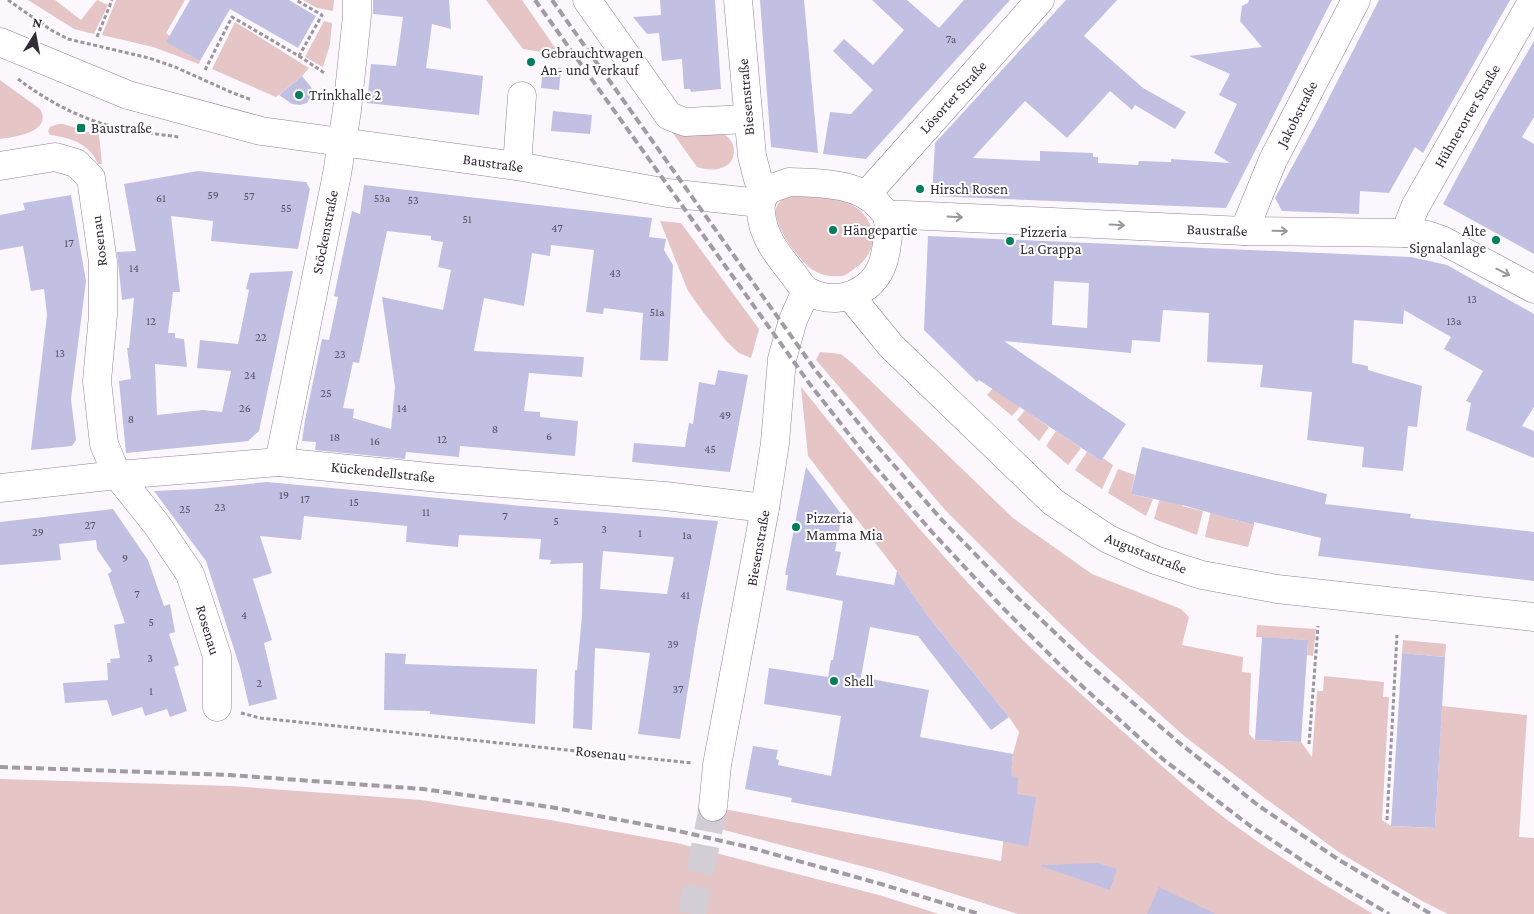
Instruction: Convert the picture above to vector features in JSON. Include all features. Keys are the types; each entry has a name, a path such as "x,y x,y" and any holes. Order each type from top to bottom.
{"street":[{"name":"Stöckenstraße","path":"279,462 335,184 347,110 358,0"},
{"path":"587,0 669,116 685,122 748,119"},
{"name":"Biesenstraße","path":"738,0 754,167 764,197"},
{"name":"Lösorter Straße","path":"866,195 1040,0"},
{"name":"Jakobstraße","path":"1244,231 1273,160 1356,0"},
{"name":"Hühnerorter Straße","path":"1405,233 1415,207 1532,0"},
{"name":"Baustraße","path":"0,42 128,95 261,131 517,166 668,192 764,197 789,182 847,188 866,195 879,205 887,216 906,215 1244,231 1405,233 1427,235 1442,240 1534,289"},
{"path":"517,166 522,96"},
{"name":"Rosenau","path":"0,166 55,157 76,163 91,178 103,262 102,315 97,381 104,444 117,475 157,525 190,574 218,656 217,707"},
{"path":"764,197 761,224 772,247 806,291 829,298 850,297 870,284 879,273 884,260 889,232 887,216"},
{"name":"Biesenstraße","path":"712,807 717,765 765,508 775,443 782,359 793,320 806,291"},
{"name":"Augustastraße","path":"850,297 891,346 1053,502 1108,539 1155,560 1202,575 1236,582 1277,589 1534,617"},
{"name":"Kückendellstraße","path":"0,488 117,475 279,462 439,478 665,496 765,508"}],"path":[{"path":"8,0 51,30 68,39 87,45 149,58 176,67 257,102"},
{"path":"97,37 112,0"},
{"path":"296,0 322,15 299,56"},
{"path":"204,70 232,17 328,75"},
{"path":"1309,744 1318,626"},
{"path":"1387,820 1397,634"},
{"name":"Rosenau","path":"217,707 260,718 717,765"}],"shaded area":[{"path":"28,0 55,0 81,20 97,0 108,5 94,34 74,29"},
{"path":"116,0 185,0 166,33 170,36 167,42 200,61 199,64 153,47 102,35"},
{"path":"303,0 334,0 333,11 317,8"},
{"path":"486,0 522,0 560,55 523,49"},
{"path":"324,21 332,23 330,44 323,67 305,57"},
{"path":"235,22 309,68 276,97 212,69"},
{"path":"0,80 40,109 43,117 37,128 23,135 0,139"},
{"path":"58,124 99,135 102,164 98,164 90,151 84,146 72,140 50,135 48,131 50,127"},
{"path":"670,129 725,129 725,135 734,148 733,158 726,166 718,169 697,167"},
{"path":"798,194 844,201 857,208 864,215 872,230 873,239 872,247 863,262 842,276 823,275 807,265 786,240 777,220 776,211 778,204 787,197"},
{"path":"660,221 681,223 759,329 751,358 739,353 727,342 688,291"},
{"path":"820,352 841,354 852,363 1013,518 1092,574 1181,609 1189,617 1182,645 1243,657 1242,672 1251,673 1249,734 1255,740 1301,742 1312,757 1317,691 1323,691 1324,676 1384,682 1383,697 1389,697 1382,820 1391,826 1435,828 1442,706 1527,715 1519,837 1534,838 1534,914 1448,914 1422,901 1340,853 1183,735 1089,651 946,511 816,360"},
{"path":"801,387 872,473 971,586 1057,672 1166,770 1214,810 1278,855 1373,914 1018,914 884,872 709,826 713,807 1001,861 1013,754 1019,732 927,615 897,571 808,456"},
{"path":"994,387 1020,407 1012,416 987,395"},
{"path":"1025,410 1049,427 1039,441 1017,420"},
{"path":"1056,431 1081,448 1068,465 1046,446"},
{"path":"1087,452 1101,461 1103,458 1113,465 1102,489 1075,470"},
{"path":"1118,469 1135,475 1131,494 1153,499 1146,516 1108,493"},
{"path":"1160,498 1182,503 1182,506 1203,511 1197,535 1154,519"},
{"path":"1211,510 1232,516 1232,519 1254,525 1248,547 1205,537"},
{"path":"1257,625 1316,629 1313,656 1307,655 1308,640 1256,637"},
{"path":"1403,640 1446,644 1445,657 1402,653"},
{"path":"0,779 231,786 421,800 550,820 677,843 879,895 939,914 0,914"}],"building":[{"path":"190,0 289,0 316,16 298,48 230,9 200,61 166,42"},
{"path":"373,0 449,0 451,29 432,24 426,68 483,76 479,115 367,103 371,64 396,66 403,17 373,14"},
{"path":"660,0 715,0 721,89 691,92 690,89 684,89 682,59 662,61 659,33 647,34 633,17 661,15"},
{"path":"760,0 804,0 818,153 771,147"},
{"path":"872,0 907,0 939,28 964,0 1010,0 866,159 823,154 830,112 851,114 873,90 833,51 844,39 873,65 904,30"},
{"path":"1066,0 1117,0 1084,36 1143,88 1186,112 1175,129 1135,105 1132,110 1110,91 1067,138 1025,101 973,158 1040,161 1040,151 1093,153 1093,157 1098,157 1098,163 1138,165 1139,161 1171,162 1171,159 1230,163 1214,153 1237,104 1219,95 1230,74 1189,56 1262,47 1240,21 1242,6 1248,3 1249,0 1332,0 1226,208 932,196 935,143"},
{"path":"1379,0 1510,0 1423,153 1415,147 1389,193 1360,191 1359,214 1282,211 1275,198"},
{"path":"1534,41 1534,117 1522,137 1534,144 1534,254 1443,204"},
{"path":"543,67 561,68 559,90 541,88"},
{"path":"302,76 313,92 307,103 300,105 292,104 279,95"},
{"path":"553,111 592,115 590,134 551,131"},
{"path":"198,171 306,182 310,189 298,249 211,241 213,221 171,216 180,292 173,292 168,333 175,333 175,338 184,339 187,367 155,364 157,415 203,410 222,412 231,371 197,368 200,340 238,344 249,290 246,289 250,273 293,271 259,431 248,441 126,453 119,381 131,379 127,348 129,348 134,298 122,300 117,252 136,251 124,184"},
{"path":"364,185 652,218 649,237 666,239 664,250 673,265 668,361 640,360 643,313 604,308 603,314 586,312 594,250 551,245 550,256 532,253 524,306 484,298 474,351 584,357 582,377 529,373 524,411 540,412 540,417 578,421 575,456 460,446 459,457 406,452 405,459 315,450 316,442 302,441 305,420 322,339 329,340 338,297 334,296 352,211 360,214","holes":["387,231 431,236 431,240 443,242 438,267 451,270 443,310 382,297 395,387 391,429 353,418 354,409 343,408 353,362 359,363"]},
{"path":"71,195 86,281 71,399 76,440 72,446 31,450 47,315 44,289 31,291 23,246 0,250 0,215 25,210 23,203"},
{"path":"928,236 1411,257 1447,265 1534,314 1534,407 1522,426 1534,431 1534,458 1466,430 1471,403 1466,401 1483,371 1444,349 1451,337 1404,310 1403,324 1354,320 1352,363 1368,366 1368,370 1422,386 1417,427 1408,426 1403,471 1362,467 1364,447 1307,440 1312,392 1260,387 1263,365 1207,362 1209,313 1163,310 1160,342 1132,340 1131,353 1004,341 1126,424 1101,461 979,380 977,382 924,330","holes":["1054,281 1089,283 1087,328 1052,325"]},
{"path":"718,370 748,375 730,472 632,462 634,443 685,447 689,423 693,424 699,382 715,385"},
{"path":"1142,447 1327,494 1325,504 1411,514 1410,518 1534,532 1534,581 1318,556 1321,538 1254,522 1254,525 1182,505 1131,494"},
{"path":"806,467 842,515 835,551 841,552 836,575 894,585 897,571 927,615 1009,717 991,730 918,636 870,627 861,677 929,690 920,737 1013,754 1011,776 1018,777 1017,794 1036,797 1028,846 791,802 792,798 745,789 753,746 778,750 776,759 779,760 778,765 831,776 841,716 764,704 769,668 828,677 831,660 833,660 843,601 786,590 788,575 785,575"},
{"path":"267,482 522,506 718,521 698,626 680,739 638,734 650,653 595,648 592,730 573,728 575,670 577,670 582,615 583,563 550,564 551,560 539,559 541,539 459,535 458,547 406,542 407,526 304,516 301,540 260,536 272,573 253,579 272,640 264,643 277,699 249,706 241,671 206,561 154,491 199,489","holes":["603,551 674,557 667,594 600,589"]},
{"path":"113,509 148,560 164,606 170,604 175,632 169,634 179,665 174,667 187,711 170,717 167,709 145,716 142,707 112,716 107,700 65,703 63,683 108,680 107,663 111,663 110,659 120,658 114,625 125,623 108,574 112,571 97,549 96,540 59,544 61,560 0,565 0,522"},
{"path":"1262,637 1308,640 1301,742 1255,740"},
{"path":"385,653 406,654 405,664 537,669 535,724 430,714 430,711 384,710"},
{"path":"1402,653 1445,657 1435,828 1391,826"},
{"path":"1097,863 1117,869 1110,890 1041,866 1041,865"},
{"path":"1159,887 1216,914 1147,914"}],"tunnel":[{"path":"692,914 713,807"}],"railway":[{"path":"535,0 809,383 866,456 932,532 1002,607 1072,677 1164,760 1249,825 1327,877 1389,914"},
{"path":"552,0 816,371 878,447 942,520 1016,596 1086,662 1177,741 1259,806 1339,860 1431,914"},
{"path":"0,767 230,775 423,789 550,807 674,830 748,847 881,884 979,914"}],"place":[{"name":"Gebrauchtwagen An- und Verkauf","path":"531,62"},
{"name":"Trinkhalle 2","path":"299,95"},
{"name":"Baustraße","path":"81,128"},
{"name":"Hirsch Rosen","path":"920,189"},
{"name":"Hängepartie","path":"833,230"},
{"name":"Alte Signalanlage","path":"1496,240"},
{"name":"Pizzeria La Grappa","path":"1010,241"},
{"name":"Pizzeria Mamma Mia","path":"796,527"},
{"name":"Shell","path":"834,681"}]}
